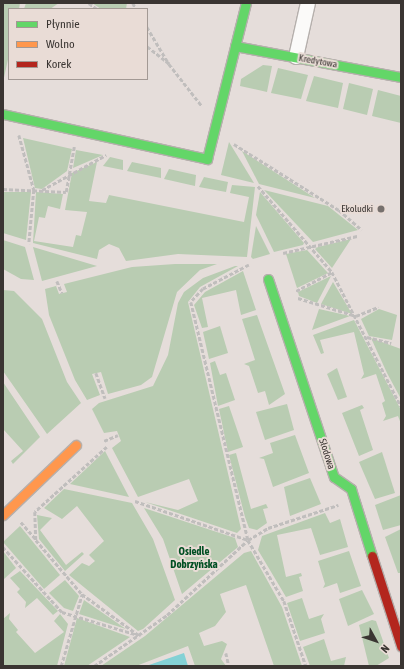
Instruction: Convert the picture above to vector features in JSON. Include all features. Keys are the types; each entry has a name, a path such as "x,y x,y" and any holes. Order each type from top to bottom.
{"street":[{"path":"3,114 207,159 246,3"},
{"path":"296,57 308,3"},
{"name":"Kredytowa","path":"235,46 401,77"},
{"name":"Słodowa","path":"268,279 334,477 351,489 401,646"},
{"path":"3,515 76,445"}],"path":[{"path":"148,29 169,64 216,123"},
{"path":"148,48 169,64"},
{"path":"19,135 34,190 29,244"},
{"path":"234,144 339,210 362,230"},
{"path":"3,189 66,192 74,147"},
{"path":"42,191 70,172 108,154"},
{"path":"258,186 332,272 401,406"},
{"path":"283,253 310,245 357,236"},
{"path":"249,265 203,289 191,302 248,540 284,601 306,666"},
{"path":"296,291 332,272"},
{"path":"57,281 62,293"},
{"path":"298,298 356,316 378,307"},
{"path":"366,337 391,343"},
{"path":"96,373 105,398"},
{"path":"104,441 118,435"},
{"path":"36,540 35,512 107,446"},
{"path":"135,501 248,540"},
{"path":"94,666 140,636 248,540 282,523 354,501"},
{"path":"10,507 82,594 140,636"},
{"path":"3,547 62,612 76,615 140,636"},
{"path":"61,666 82,594"},
{"path":"226,653 229,666"}],"green space":[{"path":"3,3 20,3 19,8 8,8 8,60 3,82"},
{"path":"26,3 59,3 52,8 24,8"},
{"path":"92,3 127,3 126,8 100,8"},
{"path":"263,65 272,66 267,92 240,86 241,79"},
{"path":"278,68 308,75 301,99 271,93"},
{"path":"314,76 343,83 338,108 306,101"},
{"path":"349,83 373,89 367,115 343,109"},
{"path":"378,90 401,96 401,123 372,116"},
{"path":"23,138 72,149 67,171 42,189 35,188"},
{"path":"229,142 254,183 221,175"},
{"path":"76,150 103,155 73,168"},
{"path":"242,151 315,198 259,184"},
{"path":"110,157 123,160 123,170 103,166"},
{"path":"97,162 89,201 106,203 109,195 244,222 249,197 230,193 232,185 255,187 247,257 178,254 126,261 119,248 109,244 99,250 97,259 33,243 36,192 63,194 60,209 48,206 45,218 39,217 34,241 73,247 76,235 81,236 87,212 65,210 72,173"},
{"path":"132,162 161,168 161,178 127,171"},
{"path":"169,169 196,175 195,186 164,179"},
{"path":"204,177 228,182 226,192 199,187"},
{"path":"264,190 328,206 358,230 313,242"},
{"path":"3,192 31,192 26,240 3,233"},
{"path":"260,192 304,243 303,245 274,252 256,215"},
{"path":"256,226 270,254 253,259 251,257"},
{"path":"351,239 332,268 315,249 318,247"},
{"path":"3,240 25,247 34,280 21,279 3,269"},
{"path":"33,247 97,266 42,281"},
{"path":"307,250 328,273 297,288 286,254"},
{"path":"175,264 217,264 200,270 177,292 152,377 141,385 108,394 101,372 92,374 100,395 87,400 75,380 49,315 45,289 56,286 59,294 67,292 64,284 132,267"},
{"path":"238,266 200,287 188,302 241,529 237,533 145,502 178,510 198,501 189,479 138,497 112,448 121,441 117,431 104,433 92,409 99,403 153,386 168,355 178,303 184,292 203,278"},
{"path":"243,271 256,310 241,315 236,290 202,298 208,327 202,328 194,305 205,292"},
{"path":"331,276 317,303 299,296 298,292"},
{"path":"333,282 352,314 321,304"},
{"path":"3,290 14,291 42,319 67,382 81,403 47,434 3,371"},
{"path":"319,309 350,316 312,330"},
{"path":"379,309 397,315 392,340 369,336 361,319"},
{"path":"257,315 285,394 269,405 265,391 258,393 249,366 244,364 255,360 242,319"},
{"path":"354,320 401,410 401,424 398,416 383,421 386,416 382,403 385,401 376,374 361,379 364,374 354,332 320,340 324,353 321,354 313,335"},
{"path":"220,326 228,353 209,359 203,332"},
{"path":"371,338 401,349 401,399 387,373"},
{"path":"215,361 220,375 226,373 235,400 218,406 210,363"},
{"path":"337,368 347,397 338,400 327,374"},
{"path":"3,382 40,437 13,464 11,461 23,451 3,429"},
{"path":"287,404 294,430 265,440 256,412"},
{"path":"362,405 364,408 360,410 373,450 359,456 342,413"},
{"path":"229,406 243,447 228,452 219,409"},
{"path":"295,435 309,473 273,487 264,459 259,458 273,453 270,443"},
{"path":"105,451 129,497 70,484"},
{"path":"382,452 395,493 375,499 359,462"},
{"path":"236,453 251,509 266,504 268,508 263,509 267,523 257,530 249,528 245,517 229,455"},
{"path":"310,478 321,504 290,516 284,487"},
{"path":"64,489 132,503 153,539 175,600 143,629 138,631 69,575 82,563 89,566 95,561 89,555 104,541 77,506 62,519 44,508"},
{"path":"401,495 401,525 383,530 375,505"},
{"path":"144,508 235,538 238,547 182,594 163,539"},
{"path":"325,513 330,523 340,519 348,547 320,555 311,528 277,535 286,577 301,573 302,576 299,577 303,591 286,597 258,550 262,536"},
{"path":"37,515 52,518 40,530 66,565 82,552 84,554 65,571 39,539"},
{"path":"20,526 60,575 44,589 3,542"},
{"path":"401,529 401,573 398,573 385,537"},
{"path":"3,551 16,568 3,580"},
{"path":"251,551 282,607 302,666 274,666 246,585 220,594 226,612 215,626 199,633 204,646 222,641 227,644 221,659 226,666 195,666 188,646 136,666 101,666 145,636 244,553"},
{"path":"349,551 361,586 340,593 337,583 323,588 325,584 318,561"},
{"path":"20,571 58,611 53,615 37,598 25,608 26,602 17,592 20,589 10,578"},
{"path":"65,580 79,596 73,611 64,608 49,593"},
{"path":"362,590 374,614 348,626 339,599"},
{"path":"302,598 309,619 324,614 321,619 325,633 300,641 287,603"},
{"path":"84,600 126,629 79,614"},
{"path":"10,613 9,619 18,630 16,632 35,653 64,632 54,621 60,614 68,624 57,666 3,666 3,619"},
{"path":"77,618 130,637 87,666 64,666"},
{"path":"372,620 376,621 389,658 376,666 369,666 359,625"},
{"path":"324,639 331,661 346,657 344,666 310,666 303,647"}],"water":[{"path":"184,653 188,666 146,666"}],"traffic: fast":[{"path":"3,114 207,159 246,3"},
{"path":"235,46 401,77"},
{"path":"268,279 334,477 351,489 372,556"}],"traffic: slow":[{"path":"3,515 76,445"}],"traffic: jam":[{"path":"372,556 401,646"}],"place":[{"name":"Ekoludki","path":"381,209"}],"district":[{"name":"Osiedle Dobrzyńska","path":"194,558"}]}
